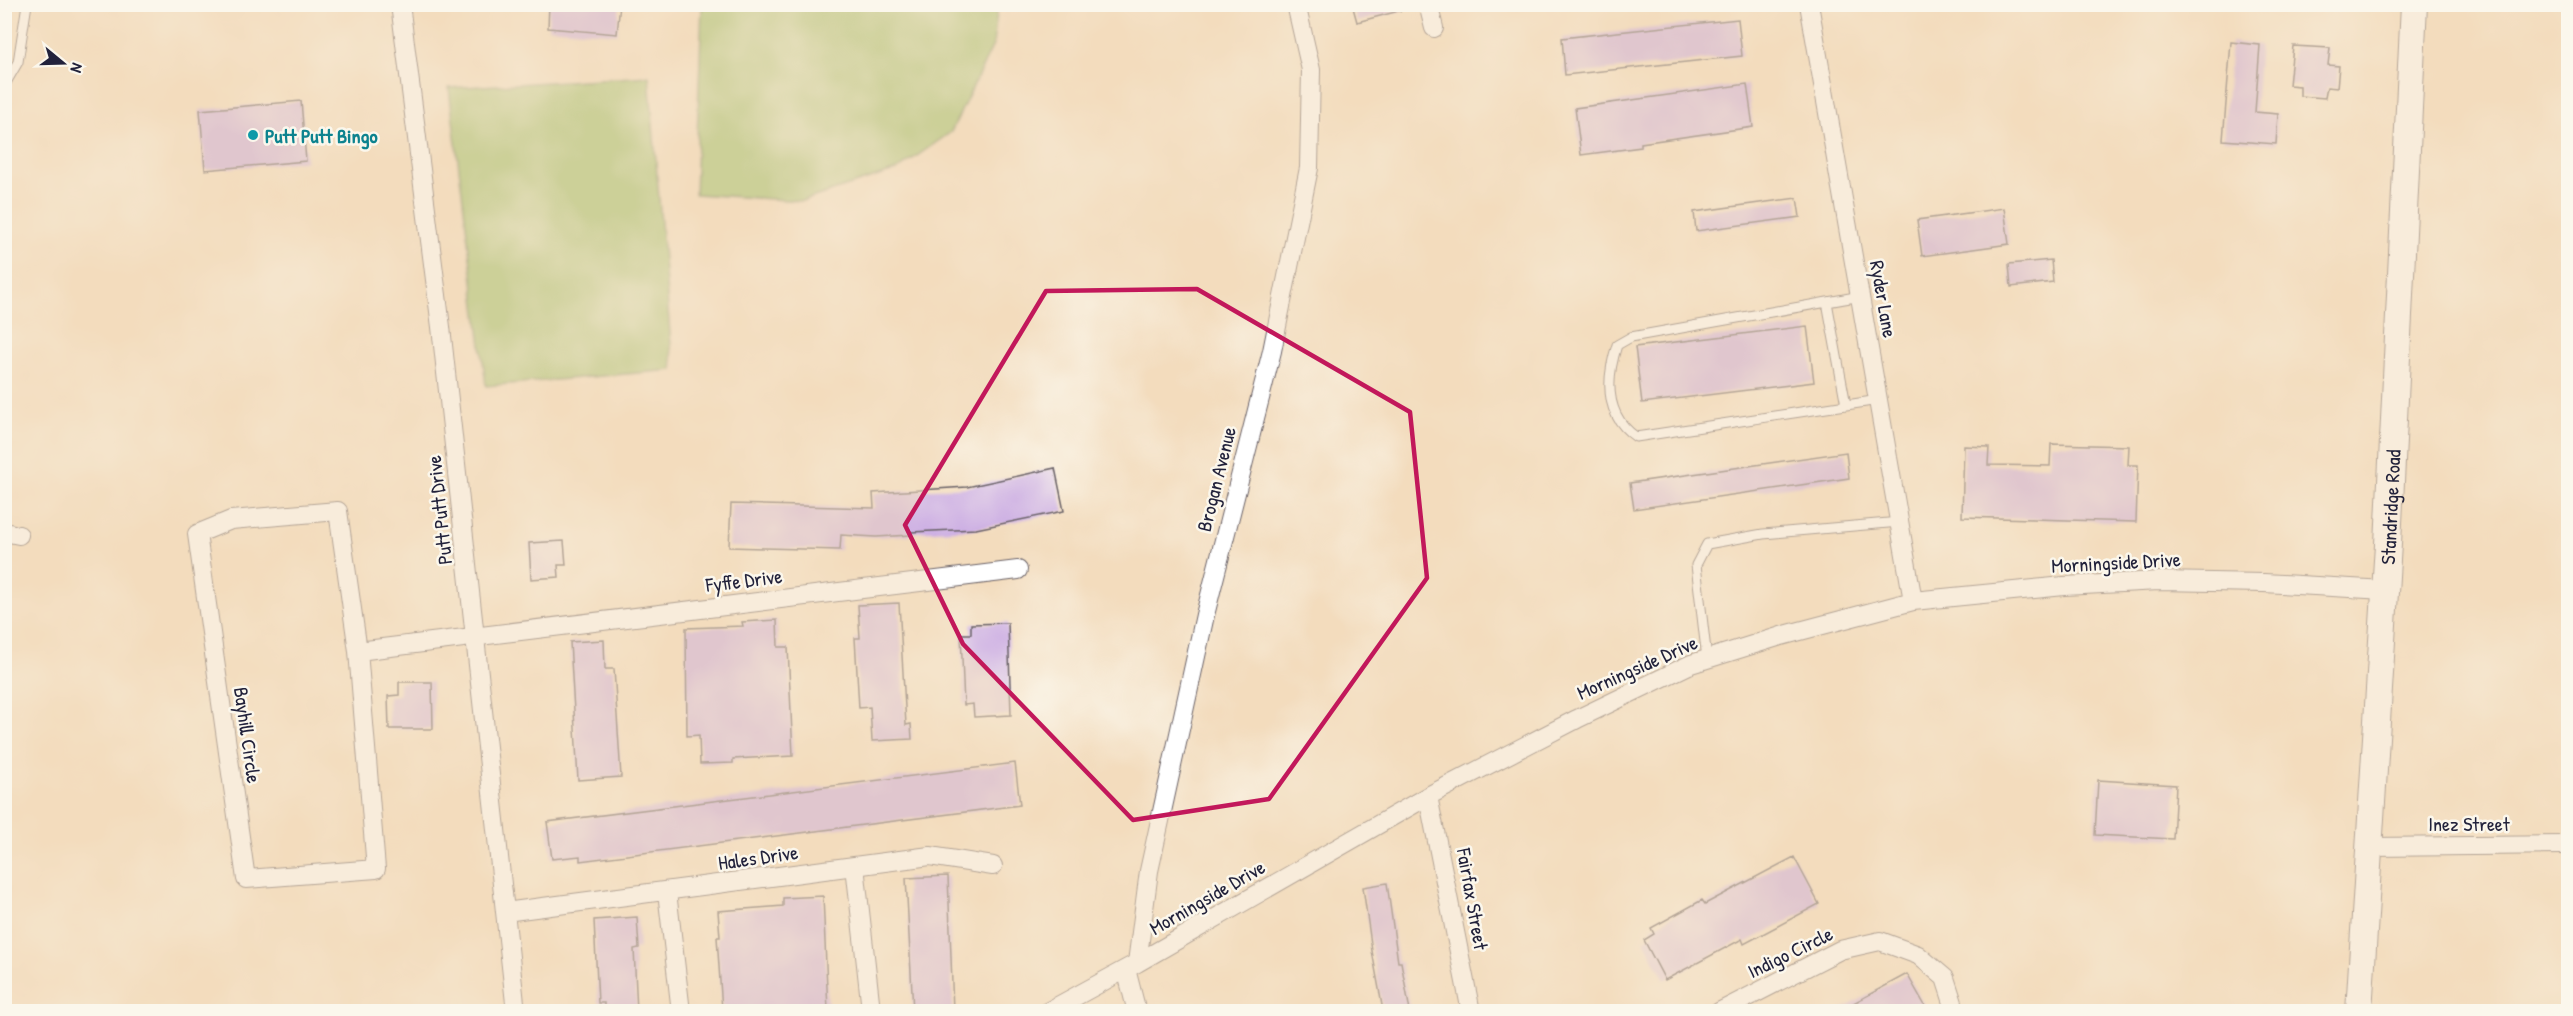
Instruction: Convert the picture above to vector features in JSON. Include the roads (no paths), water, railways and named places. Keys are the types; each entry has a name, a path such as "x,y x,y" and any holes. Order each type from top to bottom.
{"street":[{"name":"Putt Putt Drive","path":"400,4 440,315 516,1011"},
{"name":"Brogan Avenue","path":"1137,1011 1132,966 1149,871 1205,615 1272,351 1309,168 1311,70 1296,4"},
{"path":"1428,4 1434,28"},
{"name":"Ryder Lane","path":"1809,4 1913,601"},
{"name":"Standridge Road","path":"2359,1011 2385,590 2414,4"},
{"name":"Bayhill Circle","path":"338,511 358,651 375,869 246,879 197,534 231,520 338,511"},
{"name":"Fyffe Drive","path":"476,638 639,615 1018,570"},
{"name":"Morningside Drive","path":"1047,1011 1132,966 1428,796 1577,718 1691,664 1781,636 1913,601 2064,586 2159,581 2264,583 2385,590"},
{"path":"358,651 476,638"},
{"name":"Fairfax Street","path":"1428,796 1471,1011"},
{"name":"Inez Street","path":"2369,847 2568,845"},
{"name":"Hales Drive","path":"505,912 930,856 993,866"},
{"path":"855,866 870,1001"},
{"path":"667,892 681,1011"},
{"name":"Indigo Circle","path":"1719,1011 1840,950 1880,941 1918,955 1945,978 1956,1011"}],"lane":[{"path":"4,86 18,62 27,4"},
{"path":"1861,296 1631,337 1617,345 1609,369 1611,401 1621,427 1636,437 1879,400"},
{"path":"1827,302 1846,405"},
{"path":"1707,659 1696,565 1707,544 1763,534 1900,522"}],"place":[{"name":"Putt Putt Bingo","path":"253,135"}]}
